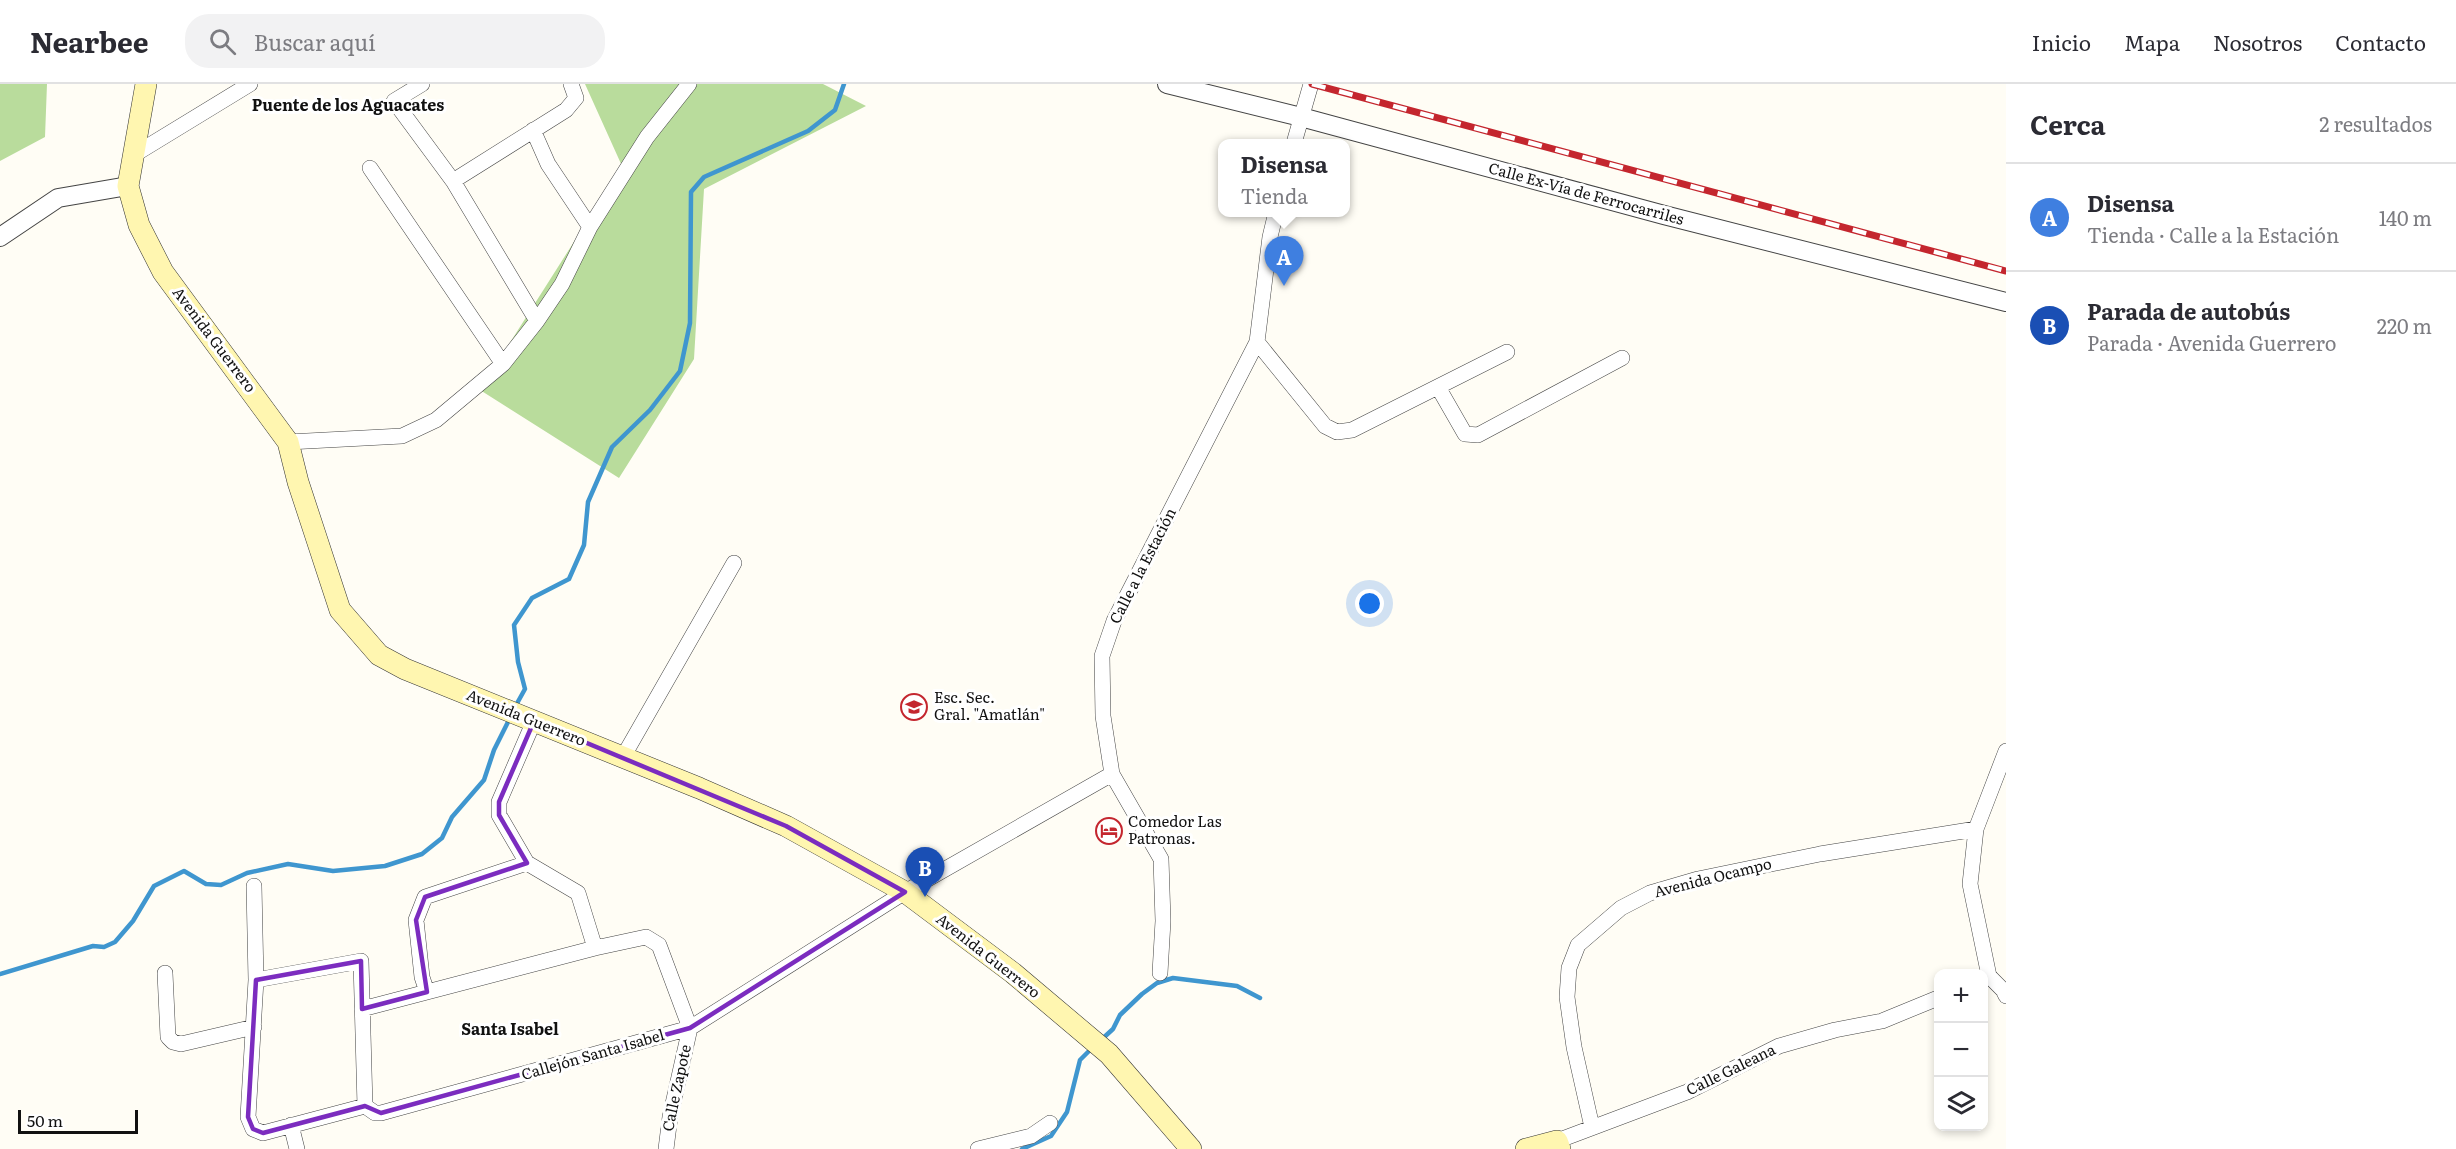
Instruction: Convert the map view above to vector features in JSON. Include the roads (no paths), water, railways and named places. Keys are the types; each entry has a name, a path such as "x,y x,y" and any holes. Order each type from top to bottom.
{"main road":[{"name":"Avenida Guerrero","path":"146,84 128,186 139,225 163,272 288,442 298,482 340,610 379,655 405,669 786,826 905,892 1013,973 1109,1054 1178,1131 1191,1149"},
{"name":"Calle Galeana","path":"1526,1149 1558,1145"}],"street":[{"path":"132,156 250,84"},
{"path":"422,84 394,101 453,181 537,321"},
{"path":"453,181 566,110 576,98 572,84"},
{"path":"288,442 402,436 436,420 503,364 537,321 562,284 590,227 647,137 689,84"},
{"name":"Calle Ex-Vía de Ferrocarriles","path":"1167,84 1300,117 1664,215 2006,302"},
{"path":"1295,139 1311,84"},
{"path":"533,130 548,164 590,227"},
{"path":"369,168 503,364"},
{"path":"0,237 58,198 128,186"},
{"name":"Calle a la Estación","path":"1112,774 1104,716 1102,656 1114,621 1257,342 1270,237 1275,217"},
{"path":"1257,342 1325,426 1337,432 1353,430 1507,352"},
{"path":"1438,387 1465,434 1478,435 1622,358"},
{"path":"623,757 734,563"},
{"path":"529,719 499,802 499,815 527,863 578,894 595,948"},
{"path":"1984,969 1970,884 1976,829 2006,754"},
{"path":"905,892 1112,774 1161,859 1163,921 1160,973"},
{"name":"Avenida Ocampo","path":"1592,1127 1574,1047 1568,997 1569,968 1578,945 1621,908 1650,893 1698,879 1820,854 1976,829"},
{"path":"427,992 422,977 416,920 425,897 527,863"},
{"path":"165,973 168,1036 173,1042 181,1044 254,1028 256,980 254,886"},
{"name":"Callejón Santa Isabel","path":"254,1028 248,1117 253,1129 263,1133 365,1106 375,1113 381,1113 690,1028 905,892"},
{"path":"362,1009 595,948 646,937 659,945 690,1028"},
{"path":"256,980 361,961 365,1106"},
{"path":"1988,979 2005,992"},
{"name":"Calle Galeana","path":"1558,1145 1592,1127 1687,1092 1779,1046 1835,1030 1882,1021 1934,1000"},
{"name":"Calle Zapote","path":"666,1149 670,1117 690,1028"},
{"path":"978,1149 1030,1136 1050,1123"},
{"path":"291,1125 297,1149"}],"waterway":[{"path":"515,707 525,689 518,662 514,625 532,598 569,579 584,545 588,502 612,447 650,410 680,371 690,323 691,192 704,177 808,131 835,110 844,84"},
{"path":"0,974 93,946 104,947 115,942 133,921 154,886 184,871 206,884 221,885 247,873 288,864 333,871 385,866 422,854 442,838 452,817 484,780 494,750 510,718"},
{"path":"1101,1040 1113,1029 1120,1015 1142,994 1157,983 1173,978 1237,986 1260,998"},
{"path":"1022,1149 1051,1136 1067,1112 1080,1060 1092,1048"}],"railway":[{"path":"1312,84 2006,271"}],"place":[{"name":"Disensa","path":"1284,286"},
{"name":"Esc. Sec. Gral. \"Amatlán\"","path":"914,707"},
{"name":"Comedor Las Patronas.","path":"1109,831"},
{"name":"Parada de autobús","path":"925,897"}],"district":[{"name":"Puente de los Aguacates","path":"348,105"},
{"name":"Santa Isabel","path":"510,1029"}]}
